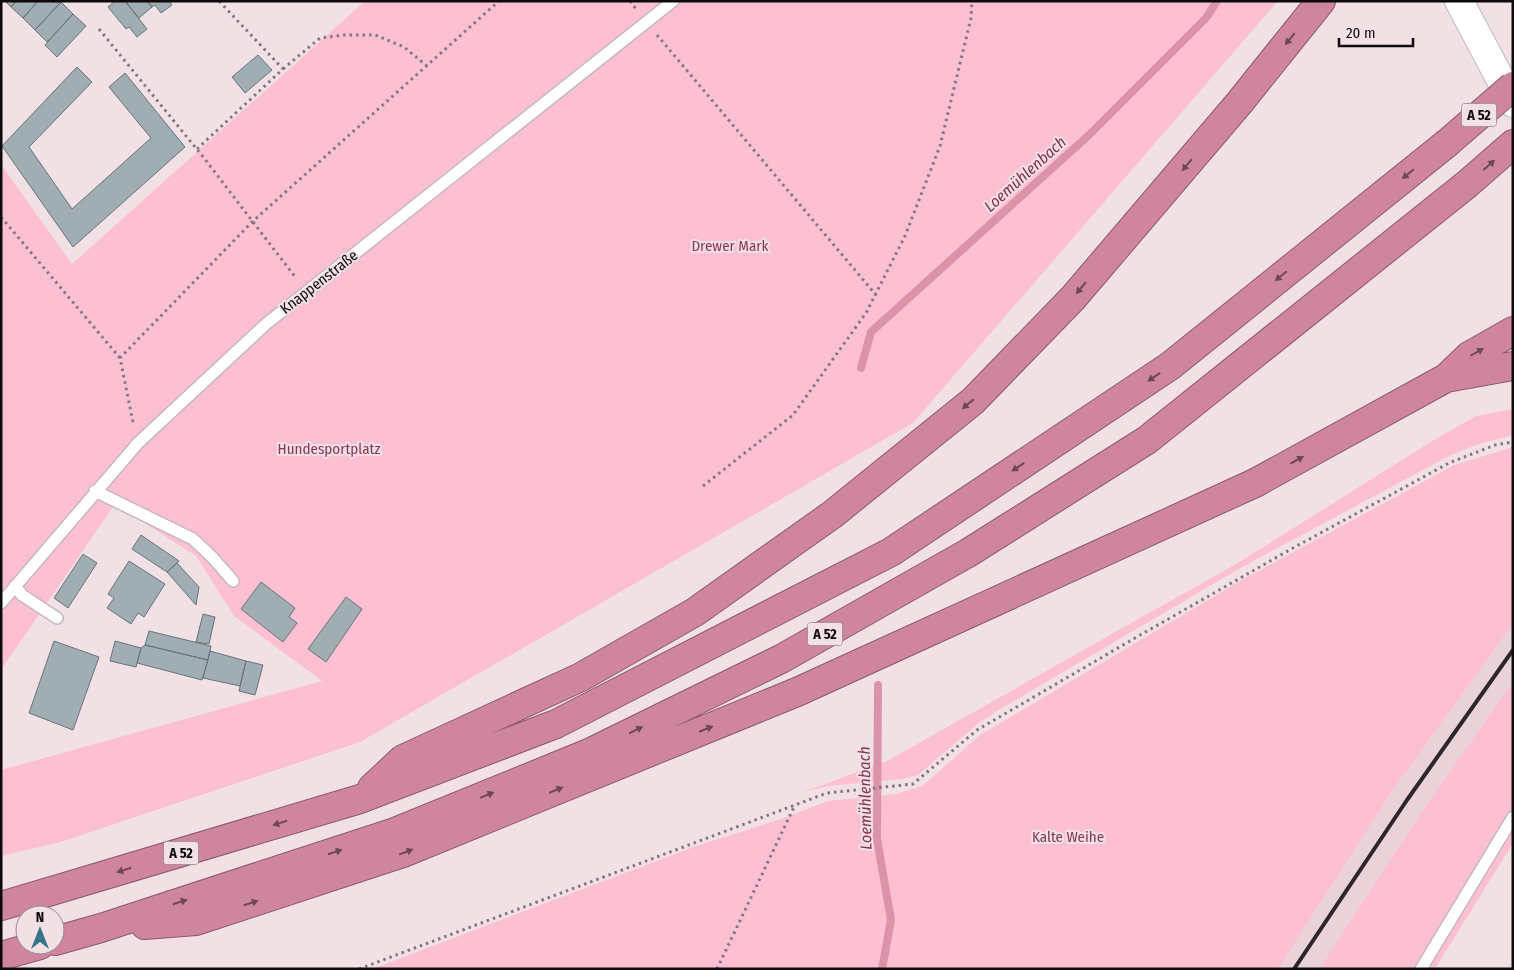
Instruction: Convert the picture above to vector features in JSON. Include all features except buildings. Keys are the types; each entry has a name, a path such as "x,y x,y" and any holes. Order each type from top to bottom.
{"highway":[{"path":"360,799 403,759 581,676 695,612 833,514 973,400 1073,298 1240,102 1321,1"},
{"name":"A 52","path":"1,906 360,799 556,724 891,552 1170,366 1446,144 1513,86"},
{"name":"A 52","path":"65,938 395,832 589,753 781,659 968,553 1147,440 1466,185 1513,144"},
{"path":"101,928 196,921 422,845 797,692 1255,483 1446,378 1468,356 1513,331"},
{"path":"1446,378 1513,366"},
{"path":"1,956 15,952"}],"main road":[{"path":"1459,1 1513,103"}],"lane":[{"name":"Knappenstraße","path":"1,603 138,443 266,324 673,1"},
{"path":"95,491 193,538 210,554 233,581"},
{"path":"15,586 22,595 57,618"},
{"path":"1421,969 1513,817"}],"path":[{"path":"219,1 283,69"},
{"path":"120,358 252,222 499,1"},
{"path":"630,1 876,295"},
{"path":"703,486 793,415 866,313 876,295 905,236 940,146 971,18 972,1"},
{"path":"99,29 197,149 307,291"},
{"path":"197,149 283,69 320,38 344,35 375,35 404,47 427,66"},
{"path":"1,217 120,358 138,443"},
{"path":"359,969 827,793 913,784 926,775 977,730 1293,548 1449,463 1495,445 1513,442"},
{"path":"717,969 794,807"}],"shaded area":[{"path":"1513,624 1513,681 1423,810 1319,969 1278,969 1393,790"}],"green space":[{"name":"Drewer Mark","path":"365,1 1278,1 913,423 360,742 61,842 1,856 1,770 322,681 234,616 196,556 115,504 1,670 1,164 72,264"},
{"path":"1513,409 1513,435 1476,445 1451,455 1244,566 997,711 979,723 918,775 902,779 828,786 801,793 887,761 1241,561 1432,441 1476,416"},
{"name":"Kalte Weihe","path":"1513,447 1513,624 1393,790 1278,969 372,969 696,846 781,819 828,801 896,794 922,786 980,735 1240,581 1454,465"},
{"path":"1513,681 1513,843 1435,969 1319,969 1423,810"}],"waterway":[{"name":"Loemühlenbach","path":"861,368 871,332 1089,135 1206,18 1217,1"},
{"name":"Loemühlenbach","path":"878,685 877,839 891,920 882,969"}],"railway":[{"path":"1294,969 1407,800 1513,650"}],"park label":[{"name":"Hundesportplatz","path":"329,449"}]}
